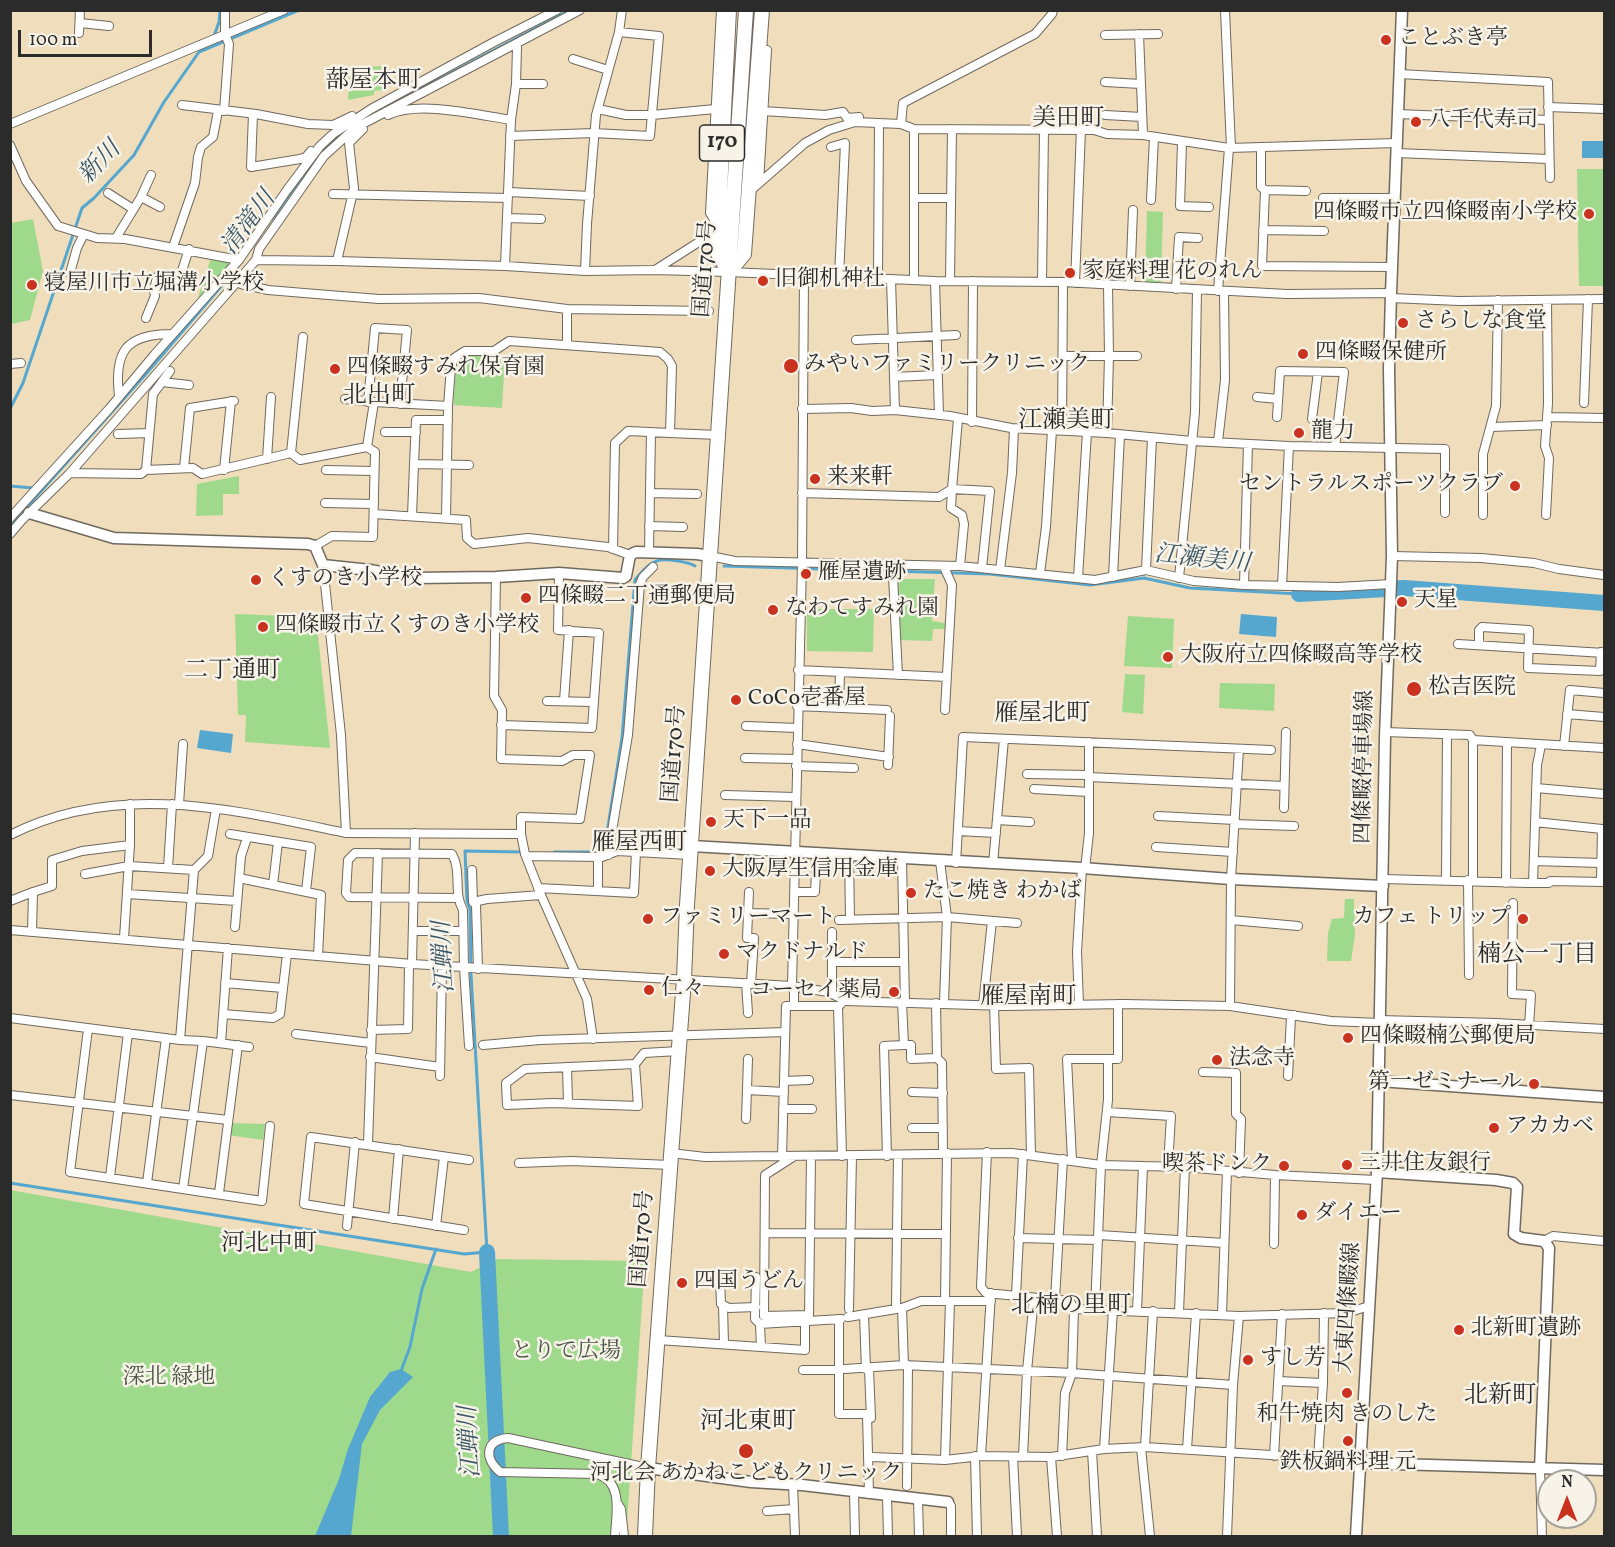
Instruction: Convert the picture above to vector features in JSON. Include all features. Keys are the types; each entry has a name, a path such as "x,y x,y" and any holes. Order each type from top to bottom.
{"highway":[{"name":"170","path":"729,10 717,252 729,272 744,254 754,187 762,10"},
{"name":"国道170号","path":"645,1536 684,979 690,850 746,10"}],"street":[{"path":"79,33 80,10"},
{"path":"173,247 195,183 201,147 213,137 221,111 229,44 225,34 225,10"},
{"path":"10,124 284,10"},
{"path":"10,518 70,473 239,281 256,260 259,249 324,156 347,134 494,42 557,10"},
{"path":"10,534 21,510 172,334 239,260 287,190 320,146 333,134 375,115 580,10"},
{"path":"585,272 594,133 598,109 619,32 622,10"},
{"path":"654,270 718,232 710,213 721,10"},
{"path":"901,123 903,103 1035,34 1053,10"},
{"path":"1218,442 1225,380 1221,291 1230,148 1225,10"},
{"name":"四條畷停車場線","path":"1378,1081 1385,732 1392,556 1391,296 1402,10"},
{"path":"80,23 109,26"},
{"path":"494,42 501,54 541,35 542,30"},
{"path":"510,136 594,133 650,136 659,36 619,32"},
{"path":"1138,34 1143,135"},
{"path":"1105,35 1158,34"},
{"path":"505,266 510,136 516,84 516,47"},
{"path":"754,187 767,50"},
{"path":"573,60 608,70"},
{"path":"1399,74 1548,82 1550,178"},
{"path":"1105,82 1141,84"},
{"path":"516,84 543,84"},
{"path":"182,105 333,125 375,115 427,109 450,110 511,120"},
{"path":"1548,107 1605,109"},
{"path":"598,109 626,115 652,116 715,109"},
{"path":"763,111 825,115 843,112 847,118 861,117 868,122"},
{"path":"253,114 251,166 300,159 320,146"},
{"path":"1397,114 1548,120"},
{"path":"337,261 354,188 349,143 375,115"},
{"path":"1105,115 1142,117"},
{"path":"754,187 806,143 829,130 855,122 901,123 914,129 1081,129 1107,134 1143,135 1230,148 1396,148 1549,159"},
{"path":"878,279 879,123"},
{"path":"914,129 914,280"},
{"path":"950,281 952,129"},
{"path":"1042,282 1044,129"},
{"path":"1075,283 1081,129"},
{"path":"1151,200 1154,137"},
{"path":"1182,142 1180,206 1209,207"},
{"path":"831,147 845,143 839,277"},
{"path":"10,145 26,181 58,226 97,238 116,238 189,249 239,260"},
{"path":"1262,147 1261,187 1265,190 1306,191"},
{"path":"116,238 141,197 151,175"},
{"path":"1265,190 1262,266 1392,267"},
{"path":"108,194 133,209"},
{"path":"333,194 590,196"},
{"path":"141,197 160,207"},
{"path":"914,198 951,198"},
{"path":"1323,198 1394,198"},
{"path":"1130,286 1133,210"},
{"path":"507,218 541,219"},
{"path":"1263,230 1324,231"},
{"path":"70,273 77,248 84,234"},
{"path":"1176,289 1179,237 1198,238"},
{"path":"146,318 155,296 157,277 183,282 189,249"},
{"path":"256,260 505,266 585,272 654,270 935,281 1064,282 1287,294 1498,300 1605,299"},
{"path":"228,272 241,284 268,290 316,294 379,299 479,298 567,309 709,311"},
{"path":"794,1006 793,914 802,563 804,275"},
{"path":"891,279 895,410"},
{"path":"935,281 939,416"},
{"path":"972,422 973,281"},
{"path":"1062,430 1064,282"},
{"path":"1107,433 1108,285"},
{"path":"1179,578 1197,367 1197,290"},
{"path":"1584,402 1588,299"},
{"path":"1483,515 1483,454 1496,406 1498,300"},
{"path":"1546,515 1549,458 1545,446 1547,300"},
{"path":"567,309 567,345"},
{"path":"367,447 375,328 408,330 400,404"},
{"path":"119,396 116,374 124,352 133,342 172,334"},
{"path":"856,340 956,335"},
{"path":"291,453 303,337"},
{"path":"446,519 451,367 454,358 465,351 494,351 509,341 660,352 672,366 670,433"},
{"path":"1063,356 1137,356"},
{"path":"10,364 21,363"},
{"path":"146,470 153,394 170,370"},
{"path":"1277,417 1280,371 1344,372 1335,447"},
{"path":"1312,419 1318,372"},
{"path":"894,377 938,375"},
{"path":"162,382 189,385"},
{"path":"267,459 271,397"},
{"path":"1257,398 1278,399"},
{"path":"345,399 448,406"},
{"path":"184,468 190,408 232,401 224,470"},
{"path":"802,409 895,410 1014,429 1107,433 1192,441 1289,446 1445,449 1445,513"},
{"path":"1491,427 1605,418"},
{"path":"958,419 951,508 962,515 964,524 960,566"},
{"path":"412,516 416,420 448,420"},
{"path":"1000,570 1012,473 1014,429"},
{"path":"1040,573 1046,526 1052,430"},
{"path":"613,549 615,442 628,431 718,435"},
{"path":"385,432 416,432"},
{"path":"649,552 651,432"},
{"path":"1078,578 1087,432"},
{"path":"118,434 149,433"},
{"path":"1113,577 1120,435"},
{"path":"1146,570 1152,438"},
{"path":"1244,585 1248,444"},
{"path":"1282,586 1289,446"},
{"path":"21,510 114,538 315,546 332,536 373,537 375,452 367,447 300,460 291,453"},
{"path":"70,473 141,474 146,470 192,468 202,474 291,453"},
{"path":"414,464 469,465"},
{"path":"326,470 374,471"},
{"path":"801,493 939,497 952,489 990,491 982,568"},
{"path":"650,493 697,494"},
{"path":"325,502 412,516 466,520 467,538 474,544 528,538 613,549 630,555 636,552 649,552 697,554 735,561 960,566 1095,580 1146,570 1179,578 1244,585 1391,588"},
{"path":"650,526 683,527"},
{"path":"315,546 323,565 341,735 346,833"},
{"path":"323,565 413,578 496,577 559,573 622,578 626,576 630,555"},
{"path":"1392,556 1534,562 1559,569 1605,575"},
{"path":"608,855 628,735 640,584 643,577 653,567"},
{"path":"944,567 952,585 945,710"},
{"path":"501,725 592,728 599,633 558,630 559,573"},
{"path":"893,576 898,675"},
{"path":"496,577 494,696 502,710 501,759 562,761 573,755 590,755 580,819 521,817 521,834 539,892 586,999 593,1039"},
{"path":"1458,644 1529,648 1603,653 1600,671 1528,668 1529,648 1529,630 1482,627 1479,630 1479,645"},
{"path":"564,701 569,630"},
{"path":"798,670 947,677"},
{"path":"839,708 840,672"},
{"path":"1564,746 1570,690 1605,693"},
{"path":"547,700 594,702"},
{"path":"797,706 889,713 888,761 797,744"},
{"path":"1567,714 1605,717"},
{"path":"746,726 797,728"},
{"path":"1284,808 1286,732"},
{"path":"1385,732 1470,735 1473,740 1469,975"},
{"path":"1446,880 1447,734"},
{"path":"956,862 963,737 1271,750"},
{"path":"993,864 1004,739"},
{"path":"1473,740 1605,748"},
{"path":"1079,1004 1077,952 1089,833 1089,742"},
{"path":"1506,743 1506,883"},
{"path":"168,868 183,744"},
{"path":"1533,883 1537,765 1541,745"},
{"path":"1230,1006 1232,879 1239,749"},
{"path":"745,758 854,768"},
{"path":"1027,774 1284,786"},
{"path":"1536,788 1605,794"},
{"path":"1034,789 1089,792"},
{"path":"725,795 795,797"},
{"path":"10,835 56,815 130,804 176,804 216,808 346,833 521,834"},
{"path":"124,939 130,845 130,804"},
{"path":"180,1040 194,870 208,856 216,808"},
{"path":"1158,816 1294,826"},
{"path":"998,819 1030,822"},
{"path":"526,856 598,857 617,851 795,852 1084,868 1232,879 1383,883 1446,880 1506,883 1603,882 1603,830 1535,822"},
{"path":"958,831 996,833"},
{"path":"371,1030 408,1029 415,833"},
{"path":"230,834 311,847 306,891"},
{"path":"235,927 239,878 247,838"},
{"path":"273,885 278,842"},
{"path":"10,901 52,886 52,860 82,851 130,845"},
{"path":"1156,847 1233,852"},
{"path":"474,902 539,892 634,893 636,852"},
{"path":"458,898 350,897 346,893 348,860 355,853 452,854 456,861 458,898 463,910 463,931 470,968"},
{"path":"794,892 815,892 817,853"},
{"path":"368,1144 378,854"},
{"path":"849,855 850,919"},
{"path":"598,857 598,891"},
{"path":"902,859 904,1045"},
{"path":"937,1058 947,917 940,861"},
{"path":"1534,861 1602,862"},
{"path":"85,874 129,866 194,870"},
{"path":"469,1046 470,968 476,905 472,870"},
{"path":"239,878 321,895 318,956"},
{"path":"32,932 33,892"},
{"path":"748,1013 754,938 747,938 749,892"},
{"path":"127,894 237,901"},
{"path":"1513,903 1512,994 1531,995 1529,1026"},
{"path":"748,913 793,914"},
{"path":"838,920 947,917 1017,923"},
{"path":"1231,920 1298,926"},
{"path":"983,1005 992,921"},
{"path":"10,930 411,964 793,986 832,994 846,1001 983,1005 1230,1006 1331,1021 1496,1023 1605,1029"},
{"path":"413,931 463,931"},
{"path":"832,932 832,994"},
{"path":"221,1043 228,948"},
{"path":"223,1014 273,1018 280,1014 287,954"},
{"path":"832,962 904,962"},
{"path":"370,1057 440,1071 442,966"},
{"path":"225,983 283,988"},
{"path":"782,1157 786,1006 838,1006 846,1001"},
{"path":"1055,1300 1068,1159 1067,1059 1118,1059 1118,1004"},
{"path":"994,1005 996,1069 1029,1068 1027,1154 1018,1238 1016,1296"},
{"path":"838,1006 851,1233 839,1414 867,1414 871,1489"},
{"path":"1288,1077 1291,1017 1294,1015"},
{"path":"10,1018 249,1047"},
{"path":"88,1029 70,1172 262,1201 270,1126"},
{"path":"483,1045 540,1040 785,1032"},
{"path":"110,1178 128,1034"},
{"path":"296,1034 371,1042"},
{"path":"147,1183 166,1038"},
{"path":"183,1189 203,1041"},
{"path":"219,1193 238,1045"},
{"path":"887,1156 884,1046 911,1045 911,1059 937,1058 942,1063 947,1301 945,1460"},
{"path":"635,1064 525,1069 506,1083 507,1105 568,1103 638,1106 635,1064 644,1053 679,1051"},
{"path":"746,1119 748,1059"},
{"path":"1095,1309 1108,1059"},
{"path":"567,1067 568,1103"},
{"path":"1203,1072 1236,1073 1236,1114 1241,1119 1239,1173"},
{"path":"784,1081 809,1080"},
{"path":"1378,1081 1605,1097"},
{"name":"大東四條畷線","path":"1356,1536 1376,1176 1378,1081"},
{"path":"747,1090 784,1092"},
{"path":"912,1092 943,1093"},
{"path":"10,1095 157,1113 228,1119"},
{"path":"783,1109 812,1109"},
{"path":"1107,1112 1171,1116 1168,1166"},
{"path":"912,1128 943,1128"},
{"path":"464,1230 304,1204 311,1137 469,1160"},
{"path":"347,1226 354,1142"},
{"path":"393,1219 399,1149"},
{"path":"987,1152 981,1287 991,1297"},
{"path":"519,1163 705,1157 898,1156 987,1152 1027,1154 1101,1165 1168,1166 1275,1175 1496,1179 1513,1183 1517,1187 1515,1234 1521,1238 1544,1241 1553,1236 1605,1240"},
{"path":"793,1156 765,1175 764,1316 808,1315 811,1157"},
{"path":"898,1156 899,1308 906,1365 907,1486"},
{"path":"436,1226 444,1157"},
{"path":"1137,1311 1143,1166"},
{"path":"1179,1312 1185,1167"},
{"path":"1222,1314 1227,1171"},
{"path":"1274,1244 1275,1175"},
{"path":"765,1233 945,1234"},
{"path":"1018,1238 1140,1237 1224,1243"},
{"path":"872,1457 945,1460 978,1456 1051,1457 1104,1449 1143,1448 1318,1458 1360,1463 1540,1469 1549,1248 1544,1241"},
{"path":"720,1277 724,1344"},
{"path":"756,1277 755,1319 760,1324 761,1347"},
{"path":"760,1324 864,1315 921,1301 1016,1296 1070,1301 1074,1309 1072,1373 1065,1393 1062,1456"},
{"path":"977,1536 978,1456 991,1297"},
{"path":"1023,1457 1027,1371 1034,1298"},
{"path":"723,1305 729,1308 756,1306"},
{"path":"1074,1309 1239,1316 1347,1313 1369,1306"},
{"path":"1104,1449 1113,1310"},
{"path":"1150,1536 1143,1448 1153,1311"},
{"path":"1187,1449 1196,1313"},
{"path":"1318,1458 1323,1383 1324,1313"},
{"path":"1274,1456 1282,1314"},
{"path":"864,1315 872,1457 871,1489"},
{"path":"1227,1536 1233,1385 1239,1316"},
{"path":"658,1340 805,1350 806,1321"},
{"path":"803,1370 868,1369 906,1365 947,1366 1233,1385"},
{"path":"1278,1381 1323,1383"},
{"path":"615,1536 614,1487 606,1477 597,1474 500,1472 489,1459 491,1446 495,1441 508,1438 648,1468 751,1482 793,1484 854,1492 871,1489 887,1496 948,1502 951,1506 951,1536"},
{"path":"1092,1451 1097,1536"},
{"path":"1012,1457 1017,1536"},
{"path":"1051,1457 1057,1536"},
{"path":"793,1484 795,1536"},
{"path":"854,1492 855,1536"},
{"path":"887,1496 888,1536"},
{"path":"918,1499 919,1536"},
{"path":"616,1501 621,1509 624,1536"},
{"path":"767,1511 794,1509"}],"green space":[{"path":"381,66 383,90 374,91 374,95 348,100 350,68"},
{"name":"四條畷市立四條畷南小学校","path":"1577,169 1604,169 1604,286 1579,286"},
{"path":"1147,211 1163,212 1161,282 1145,282"},
{"path":"33,219 43,271 30,320 11,324 11,223"},
{"path":"212,255 227,260 228,265 201,297 198,297"},
{"path":"472,355 505,356 502,408 454,405 457,369 465,358"},
{"path":"239,476 239,494 223,494 223,515 196,516 197,484"},
{"path":"898,579 935,579 932,621 945,623 945,629 933,629 932,641 901,640"},
{"path":"807,609 874,609 873,652 807,651"},
{"path":"235,614 316,617 330,748 245,742 246,715 238,715"},
{"path":"1128,616 1174,619 1172,668 1124,666"},
{"path":"1125,674 1145,675 1143,714 1122,712"},
{"path":"1220,683 1275,684 1274,711 1219,708"},
{"path":"1345,899 1354,899 1355,935 1351,961 1327,961 1328,933 1332,919 1344,918"},
{"path":"230,1123 265,1124 263,1140 228,1135"},
{"name":"深北 緑地","path":"10,1190 471,1272 498,1259 645,1261 626,1536 11,1536"}],"water":[{"path":"1582,141 1604,141 1604,158 1582,158"},
{"path":"1241,614 1277,617 1276,637 1239,634"},
{"path":"200,730 233,734 231,753 197,748"},
{"path":"401,1369 413,1377 380,1410 362,1444 351,1536 315,1536 370,1397 390,1372"}],"waterway":[{"path":"214,36 220,10"},
{"name":"新川","path":"10,409 23,383 82,208 134,155 164,102 199,52 299,10"},
{"name":"清滝川","path":"367,117 570,10"},
{"name":"清滝川","path":"272,219 316,160 349,129"},
{"name":"清滝川","path":"10,526 237,268"},
{"path":"10,486 33,488"},
{"name":"江蝉川","path":"554,852 598,852 605,846 622,738 635,580 647,566 660,560 695,566"},
{"name":"江瀬美川","path":"724,566 990,574 1090,585 1144,578 1190,588 1299,594"},
{"name":"江瀬美川","path":"1299,594 1404,588 1604,603"},
{"path":"10,1183 464,1254 487,1252 471,974 470,909 467,901 465,851 523,852"},
{"path":"401,1371 410,1347 422,1289 436,1249"},
{"name":"江蝉川","path":"487,1252 501,1536"}],"place":[{"name":"ことぶき亭","path":"1386,40"},
{"name":"八千代寿司","path":"1416,122"},
{"name":"四條畷市立四條畷南小学校","path":"1589,214"},
{"name":"家庭料理 花のれん","path":"1070,273"},
{"name":"旧御机神社","path":"763,281"},
{"name":"寝屋川市立堀溝小学校","path":"32,285"},
{"name":"さらしな食堂","path":"1403,323"},
{"name":"四條畷保健所","path":"1303,354"},
{"name":"みやいファミリークリニック","path":"791,366"},
{"name":"四條畷すみれ保育園","path":"335,369"},
{"name":"龍力","path":"1299,433"},
{"name":"来来軒","path":"815,479"},
{"name":"セントラルスポーツクラブ","path":"1515,486"},
{"name":"雁屋遺跡","path":"806,574"},
{"name":"くすのき小学校","path":"256,580"},
{"name":"四條畷二丁通郵便局","path":"526,598"},
{"name":"天星","path":"1402,602"},
{"name":"なわてすみれ園","path":"773,610"},
{"name":"四條畷市立くすのき小学校","path":"263,627"},
{"name":"大阪府立四條畷高等学校","path":"1168,657"},
{"name":"松吉医院","path":"1414,689"},
{"name":"CoCo壱番屋","path":"736,700"},
{"name":"天下一品","path":"711,822"},
{"name":"大阪厚生信用金庫","path":"710,871"},
{"name":"たこ焼き わかば","path":"911,893"},
{"name":"ファミリーマート","path":"648,919"},
{"name":"カフェ トリップ","path":"1523,919"},
{"name":"マクドナルド","path":"724,954"},
{"name":"仁々","path":"649,990"},
{"name":"コーセイ薬局","path":"894,992"},
{"name":"四條畷楠公郵便局","path":"1348,1038"},
{"name":"法念寺","path":"1217,1060"},
{"name":"第一ゼミナール","path":"1534,1084"},
{"name":"アカカベ","path":"1494,1128"},
{"name":"三井住友銀行","path":"1347,1165"},
{"name":"喫茶ドンク","path":"1284,1166"},
{"name":"ダイエー","path":"1302,1215"},
{"name":"四国うどん","path":"682,1283"},
{"name":"北新町遺跡","path":"1459,1330"},
{"name":"すし芳","path":"1248,1360"},
{"name":"和牛焼肉 きのした","path":"1347,1393"},
{"name":"鉄板鍋料理 元","path":"1348,1441"},
{"name":"河北会 あかねこどもクリニック","path":"746,1451"}],"district":[{"name":"蔀屋本町","path":"373,83"},
{"name":"美田町","path":"1068,121"},
{"name":"北出町","path":"379,398"},
{"name":"江瀬美町","path":"1066,423"},
{"name":"二丁通町","path":"232,673"},
{"name":"雁屋北町","path":"1042,716"},
{"name":"雁屋西町","path":"639,845"},
{"name":"楠公一丁目","path":"1537,957"},
{"name":"雁屋南町","path":"1028,999"},
{"name":"河北中町","path":"269,1246"},
{"name":"北楠の里町","path":"1071,1308"},
{"name":"北新町","path":"1500,1398"},
{"name":"河北東町","path":"748,1424"}],"park label":[{"name":"とりで広場","path":"566,1353"}]}
